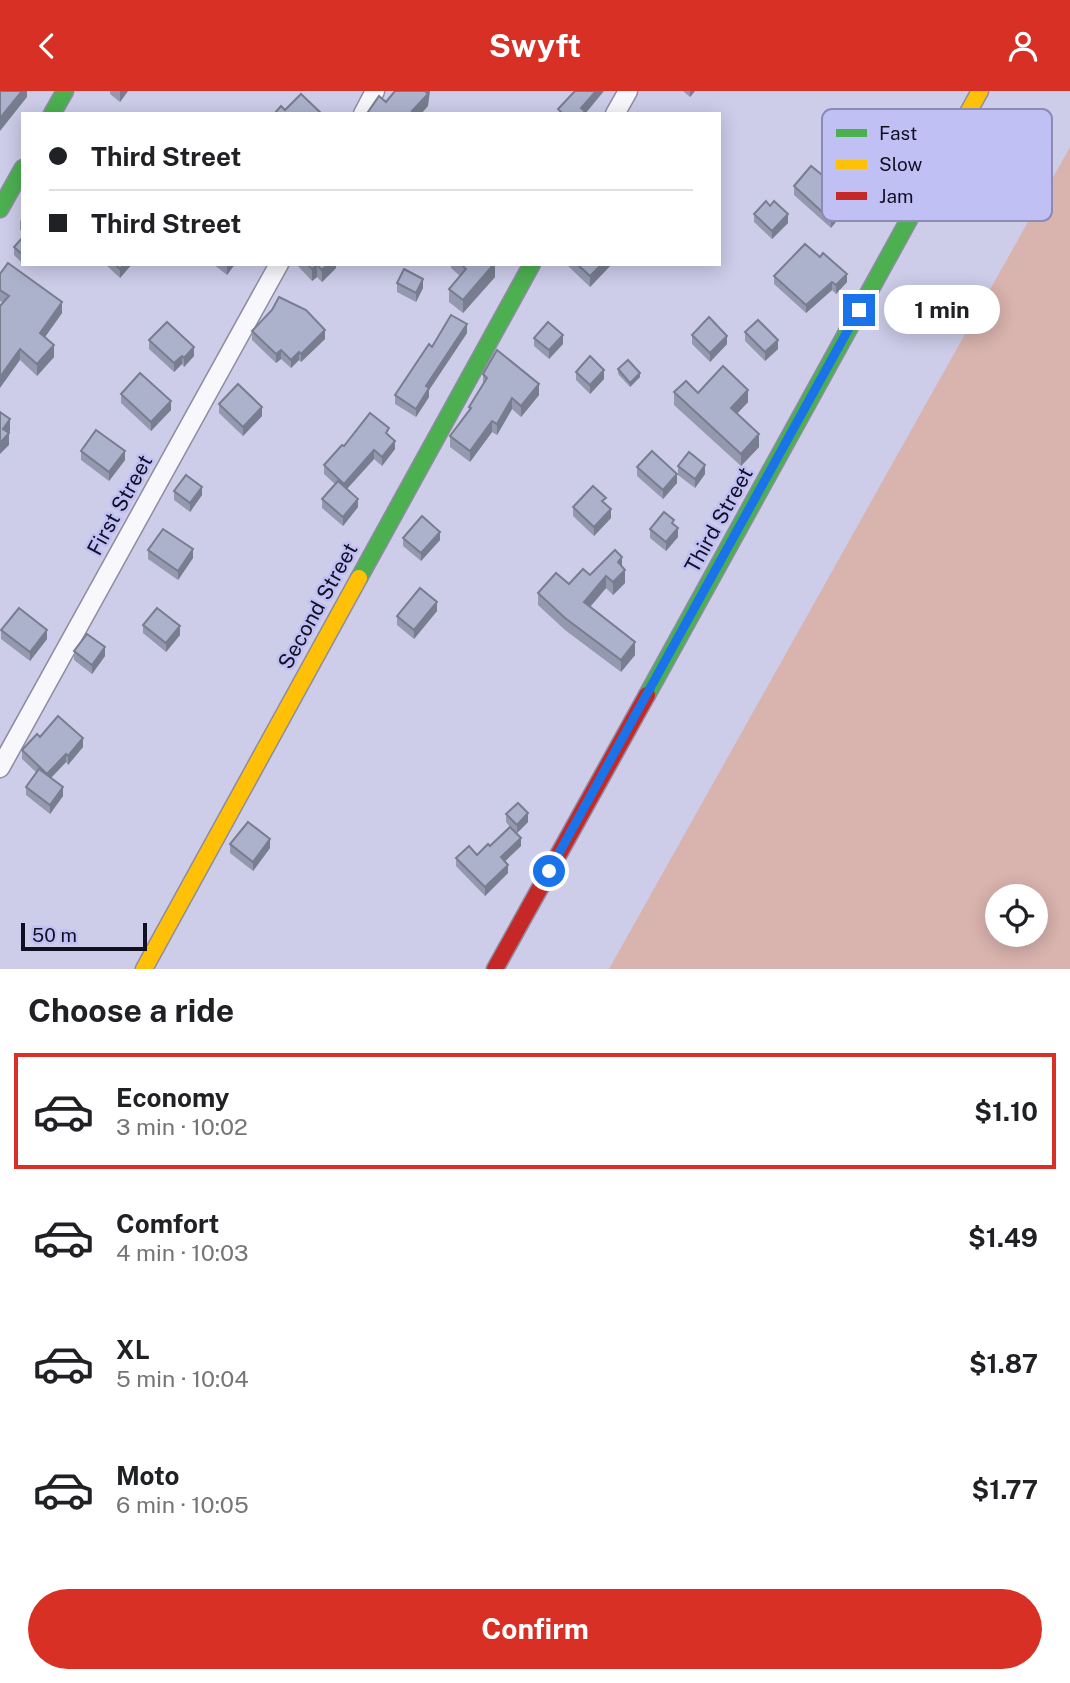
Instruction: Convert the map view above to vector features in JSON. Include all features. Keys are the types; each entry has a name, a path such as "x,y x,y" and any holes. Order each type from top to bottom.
{"street":[{"path":"53,112 65,91"},
{"path":"364,112 375,91"},
{"path":"616,112 628,91"},
{"name":"Third Street","path":"970,109 980,91"},
{"path":"0,209 21,172"},
{"name":"Third Street","path":"495,969 908,221"},
{"name":"First Street","path":"0,768 278,266"},
{"name":"Second Street","path":"144,969 531,266"}],"shaded area":[{"path":"1070,147 1070,969 609,969 1028,221 1052,221 1052,179"}],"building":[{"path":"0,91 22,91 0,118"},
{"path":"395,91 425,91 428,94 413,112 368,112 379,96 386,102"},
{"path":"575,91 596,91 581,108 584,112 561,112 558,109"},
{"path":"301,94 320,112 276,112 281,106 285,110"},
{"path":"811,166 822,175 822,212 794,186"},
{"path":"766,201 770,206 774,201 788,214 772,231 754,214"},
{"path":"21,239 21,253 14,247"},
{"path":"805,244 820,257 823,253 847,274 836,285 832,282 806,305 774,276"},
{"path":"8,263 62,302 40,333 54,345 37,364 20,349 0,377 0,306 9,296 0,290 0,274"},
{"path":"463,266 492,266 463,300 449,289 466,269"},
{"path":"579,266 600,266 590,276"},
{"path":"404,269 423,279 416,293 397,283"},
{"path":"279,297 306,310 325,330 301,354 299,352 291,360 281,350 276,354 252,331 272,310"},
{"path":"451,315 467,324 426,386 429,388 416,409 395,395 429,344 432,347"},
{"path":"709,317 727,336 710,353 692,335"},
{"path":"758,320 778,340 765,352 745,332"},
{"path":"167,322 194,347 184,358 182,356 174,363 149,340"},
{"path":"548,322 563,335 549,350 534,338"},
{"path":"497,350 539,384 521,406 512,398 497,424 492,421 470,451 450,436 471,408 469,407 487,378 483,374"},
{"path":"590,356 604,370 590,385 576,372"},
{"path":"628,360 640,373 630,383 618,369"},
{"path":"723,366 748,390 731,408 759,434 741,454 674,392 686,381 698,393"},
{"path":"140,373 171,401 151,422 121,394"},
{"path":"238,384 262,407 243,427 219,404"},
{"path":"0,412 10,419 3,429 9,433 0,443"},
{"path":"370,413 389,428 386,433 395,441 382,457 374,450 344,484 324,465 342,445 344,446"},
{"path":"96,430 125,451 109,472 81,451"},
{"path":"652,451 677,474 663,490 637,467"},
{"path":"689,452 705,465 695,479 678,466"},
{"path":"186,475 202,487 190,503 174,491"},
{"path":"338,481 358,499 343,517 322,499"},
{"path":"593,486 606,498 602,501 611,509 594,527 573,507"},
{"path":"664,512 674,520 672,523 678,528 666,542 650,529"},
{"path":"422,516 440,532 421,553 403,538"},
{"path":"163,529 193,549 178,571 148,550"},
{"path":"615,550 622,557 618,562 625,570 613,582 606,576 584,602 635,642 621,660 565,618 538,593 556,573 569,584 583,569 590,575"},
{"path":"420,588 437,602 414,630 397,616"},
{"path":"19,608 47,630 30,652 1,630"},
{"path":"157,608 180,626 166,643 143,625"},
{"path":"87,634 105,647 92,665 74,651"},
{"path":"58,716 83,738 68,756 66,754 47,774 22,750 37,734 40,737"},
{"path":"39,769 63,787 50,805 26,787"},
{"path":"518,803 528,813 517,825 506,814"},
{"path":"248,822 270,839 253,862 230,844"},
{"path":"510,827 521,838 501,857 508,865 485,887 456,858 469,846 477,855"}],"traffic: fast":[{"path":"53,112 65,91"},
{"path":"0,209 21,172"},
{"path":"647,695 908,221"},
{"path":"359,578 531,266"}],"traffic: slow":[{"path":"970,109 980,91"},
{"path":"144,969 359,578"}],"traffic: jam":[{"path":"495,969 647,695"}],"route":[{"path":"549,871 859,310"}]}
